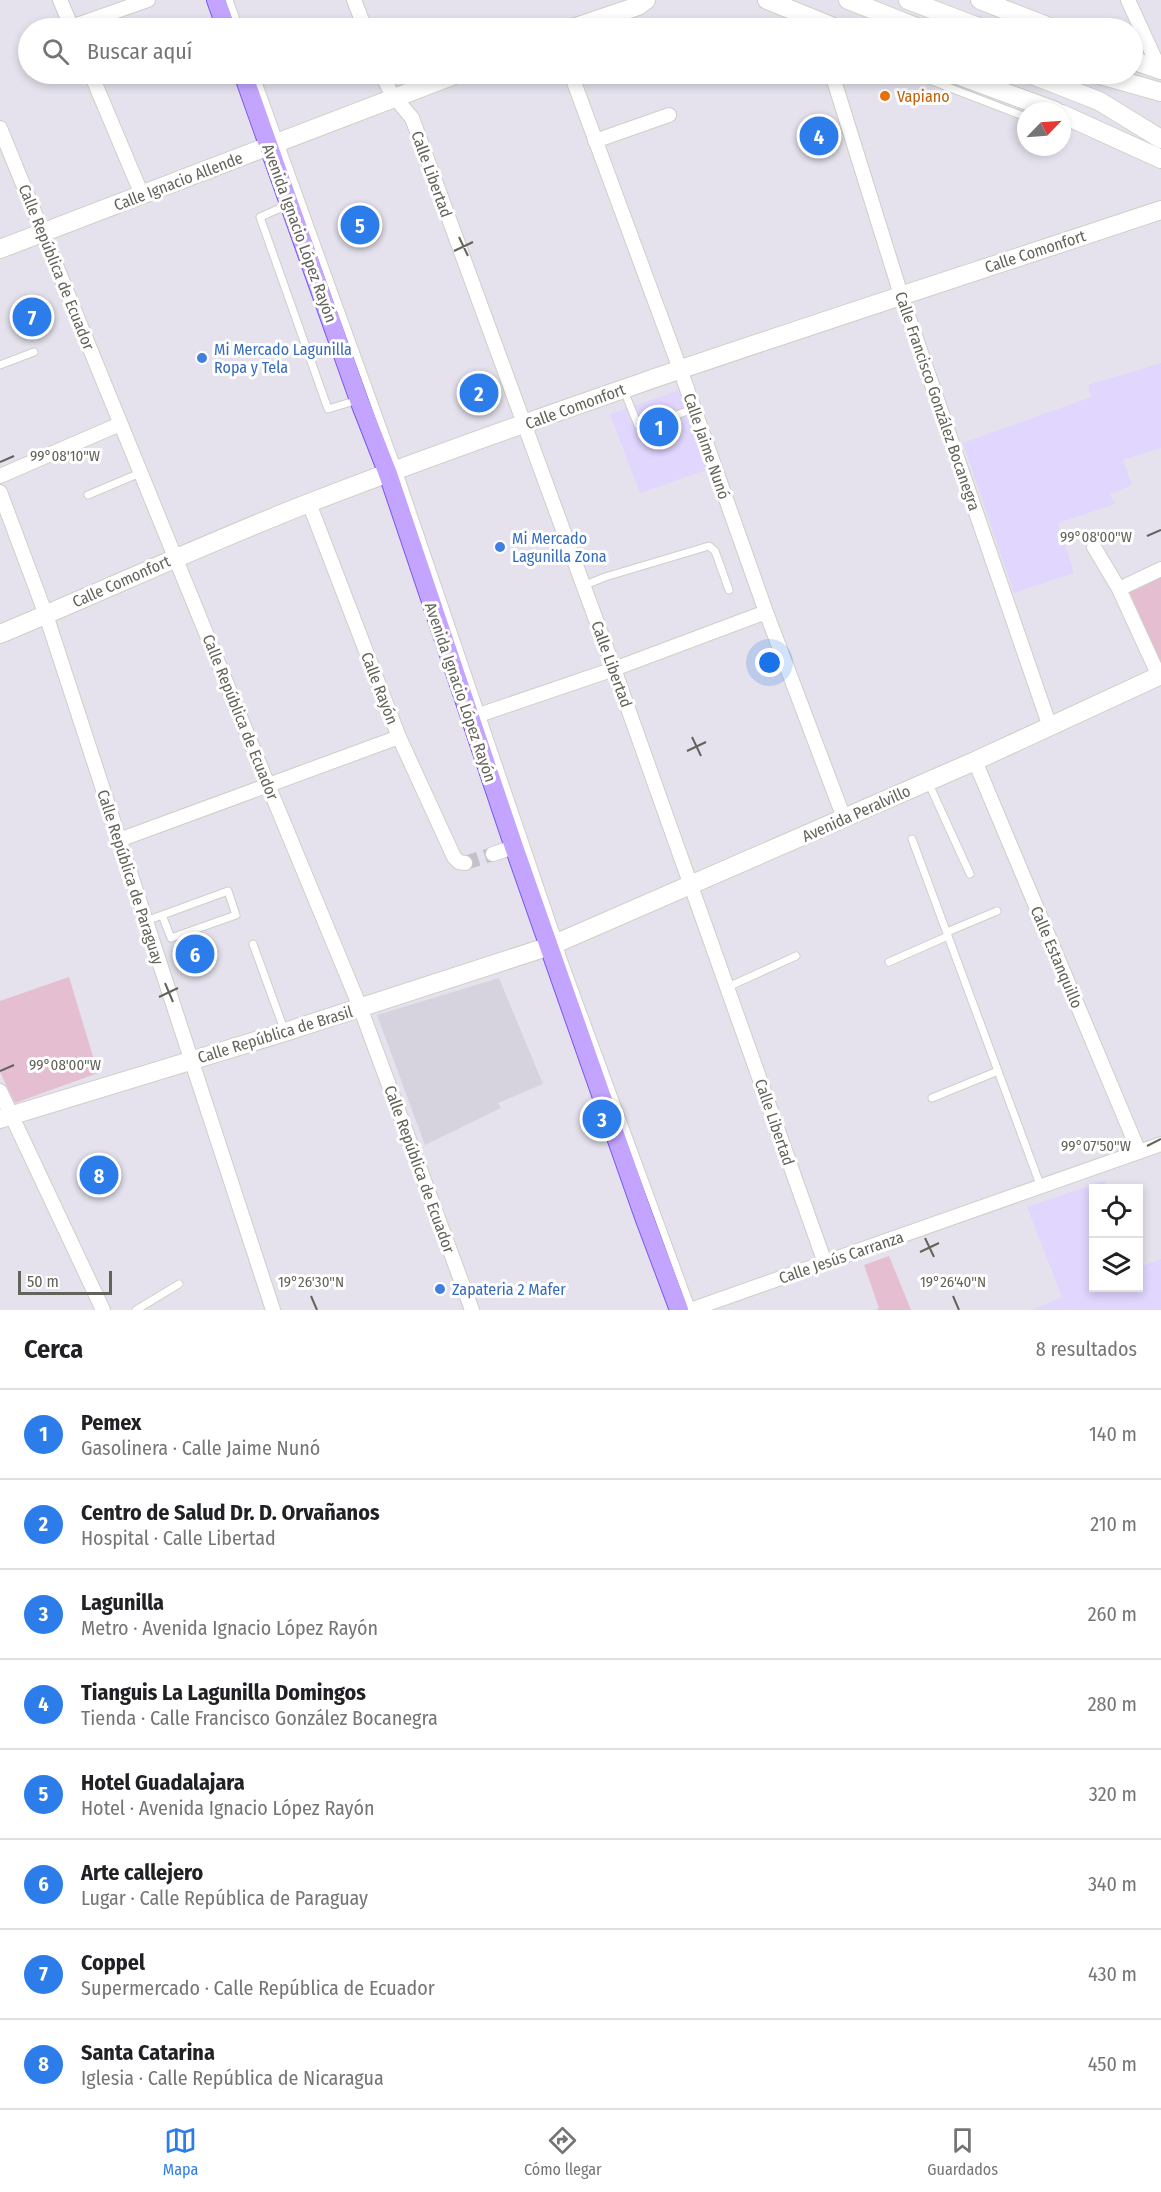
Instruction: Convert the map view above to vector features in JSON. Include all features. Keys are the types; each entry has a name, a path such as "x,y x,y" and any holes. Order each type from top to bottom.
{"main road":[{"path":"216,0 222,18"},
{"name":"Avenida Ignacio López Rayón","path":"248,84 275,144 290,204 359,400 393,472 476,716 514,847 555,945 644,1217 679,1310"}],"street":[{"path":"60,0 68,18"},
{"path":"99,18 148,0"},
{"path":"354,0 361,18"},
{"path":"603,18 638,6 646,0"},
{"path":"767,0 802,18"},
{"path":"848,0 893,18"},
{"path":"908,0 955,18"},
{"path":"980,0 1026,18"},
{"path":"1128,0 1136,18"},
{"path":"1143,32 1161,70"},
{"path":"1143,64 1161,70"},
{"path":"95,84 142,195"},
{"name":"Calle Libertad","path":"386,84 412,118 614,669 825,1263"},
{"name":"Calle Ignacio Allende","path":"0,249 431,84"},
{"name":"Calle Jaime Nunó","path":"575,84 680,369 766,612 844,818"},
{"name":"Calle Francisco González Bocanegra","path":"835,84 901,296 1050,727"},
{"path":"982,84 1030,102"},
{"path":"1056,84 1099,101 1161,139"},
{"path":"1133,84 1161,92"},
{"path":"595,141 669,115"},
{"path":"1071,118 1161,159"},
{"name":"Calle República de Ecuador","path":"0,128 360,1007 472,1310"},
{"name":"Calle Comonfort","path":"0,634 176,557 309,503 523,424 680,369 1161,210"},
{"path":"0,476 120,424"},
{"name":"Calle República de Paraguay","path":"0,492 46,615 273,1310"},
{"name":"Calle Rayón","path":"309,503 399,737 453,857 465,863"},
{"path":"1094,547 1119,589 1160,676"},
{"path":"1119,589 1161,569"},
{"path":"476,716 614,669 766,612"},
{"name":"Avenida Peralvillo","path":"555,945 928,782 1160,676"},
{"path":"119,840 399,737"},
{"name":"Calle Estanquillo","path":"975,761 1139,1152"},
{"path":"493,854 514,847"},
{"name":"Calle República de Brasil","path":"6,1118 285,1032 555,945"},
{"path":"0,1091 6,1118 103,1310"},
{"name":"Calle Jesús Carranza","path":"691,1310 1161,1144"}],"lane":[{"path":"229,0 235,18"},
{"path":"258,84 275,144 393,472"},
{"path":"940,84 1017,114"},
{"path":"290,204 260,217 328,409 359,400"},
{"path":"0,365 34,352"},
{"path":"623,389 638,425 649,425"},
{"path":"665,419 693,409"},
{"path":"88,495 141,473"},
{"path":"583,586 604,577 709,546 715,551 729,590"},
{"path":"476,716 555,945 691,1310"},
{"path":"928,782 970,874"},
{"path":"912,839 1041,1187"},
{"path":"146,921 162,915 228,891 236,915 171,938 162,915"},
{"path":"889,962 998,911"},
{"path":"253,944 285,1032"},
{"path":"728,987 796,956"},
{"path":"932,1098 998,1071"},
{"path":"136,1310 178,1284"}],"shaded area":[{"path":"1161,363 1161,448 1123,460 1132,485 1110,494 1115,504 1058,523 1074,573 1014,593 963,443 1091,397 1088,385"},
{"path":"680,390 709,469 640,493 610,414"},
{"path":"1161,576 1161,665 1160,665 1129,591"},
{"path":"69,977 98,1073 15,1103 0,1072 0,1001"},
{"path":"499,978 543,1084 498,1103 501,1108 425,1145 377,1015"},
{"path":"1089,1186 1089,1292 1143,1292 1143,1266 1161,1259 1161,1310 1032,1310 1062,1297 1027,1207"},
{"path":"889,1256 911,1310 876,1310 879,1308 864,1265"}],"tunnel":[{"path":"465,863 493,854"}],"place":[{"name":"Vapiano","path":"885,96"},
{"name":"Tianguis La Lagunilla Domingos","path":"819,136"},
{"name":"Hotel Guadalajara","path":"360,225"},
{"name":"Coppel","path":"32,317"},
{"name":"Mi Mercado Lagunilla Ropa y Tela","path":"202,358"},
{"name":"Centro de Salud Dr. D. Orvañanos","path":"479,393"},
{"name":"Pemex","path":"659,427"},
{"name":"Mi Mercado Lagunilla Zona","path":"500,547"},
{"name":"Arte callejero","path":"195,954"},
{"name":"Lagunilla","path":"602,1119"},
{"name":"Santa Catarina","path":"99,1175"},
{"name":"Zapateria 2 Mafer","path":"440,1289"}]}
